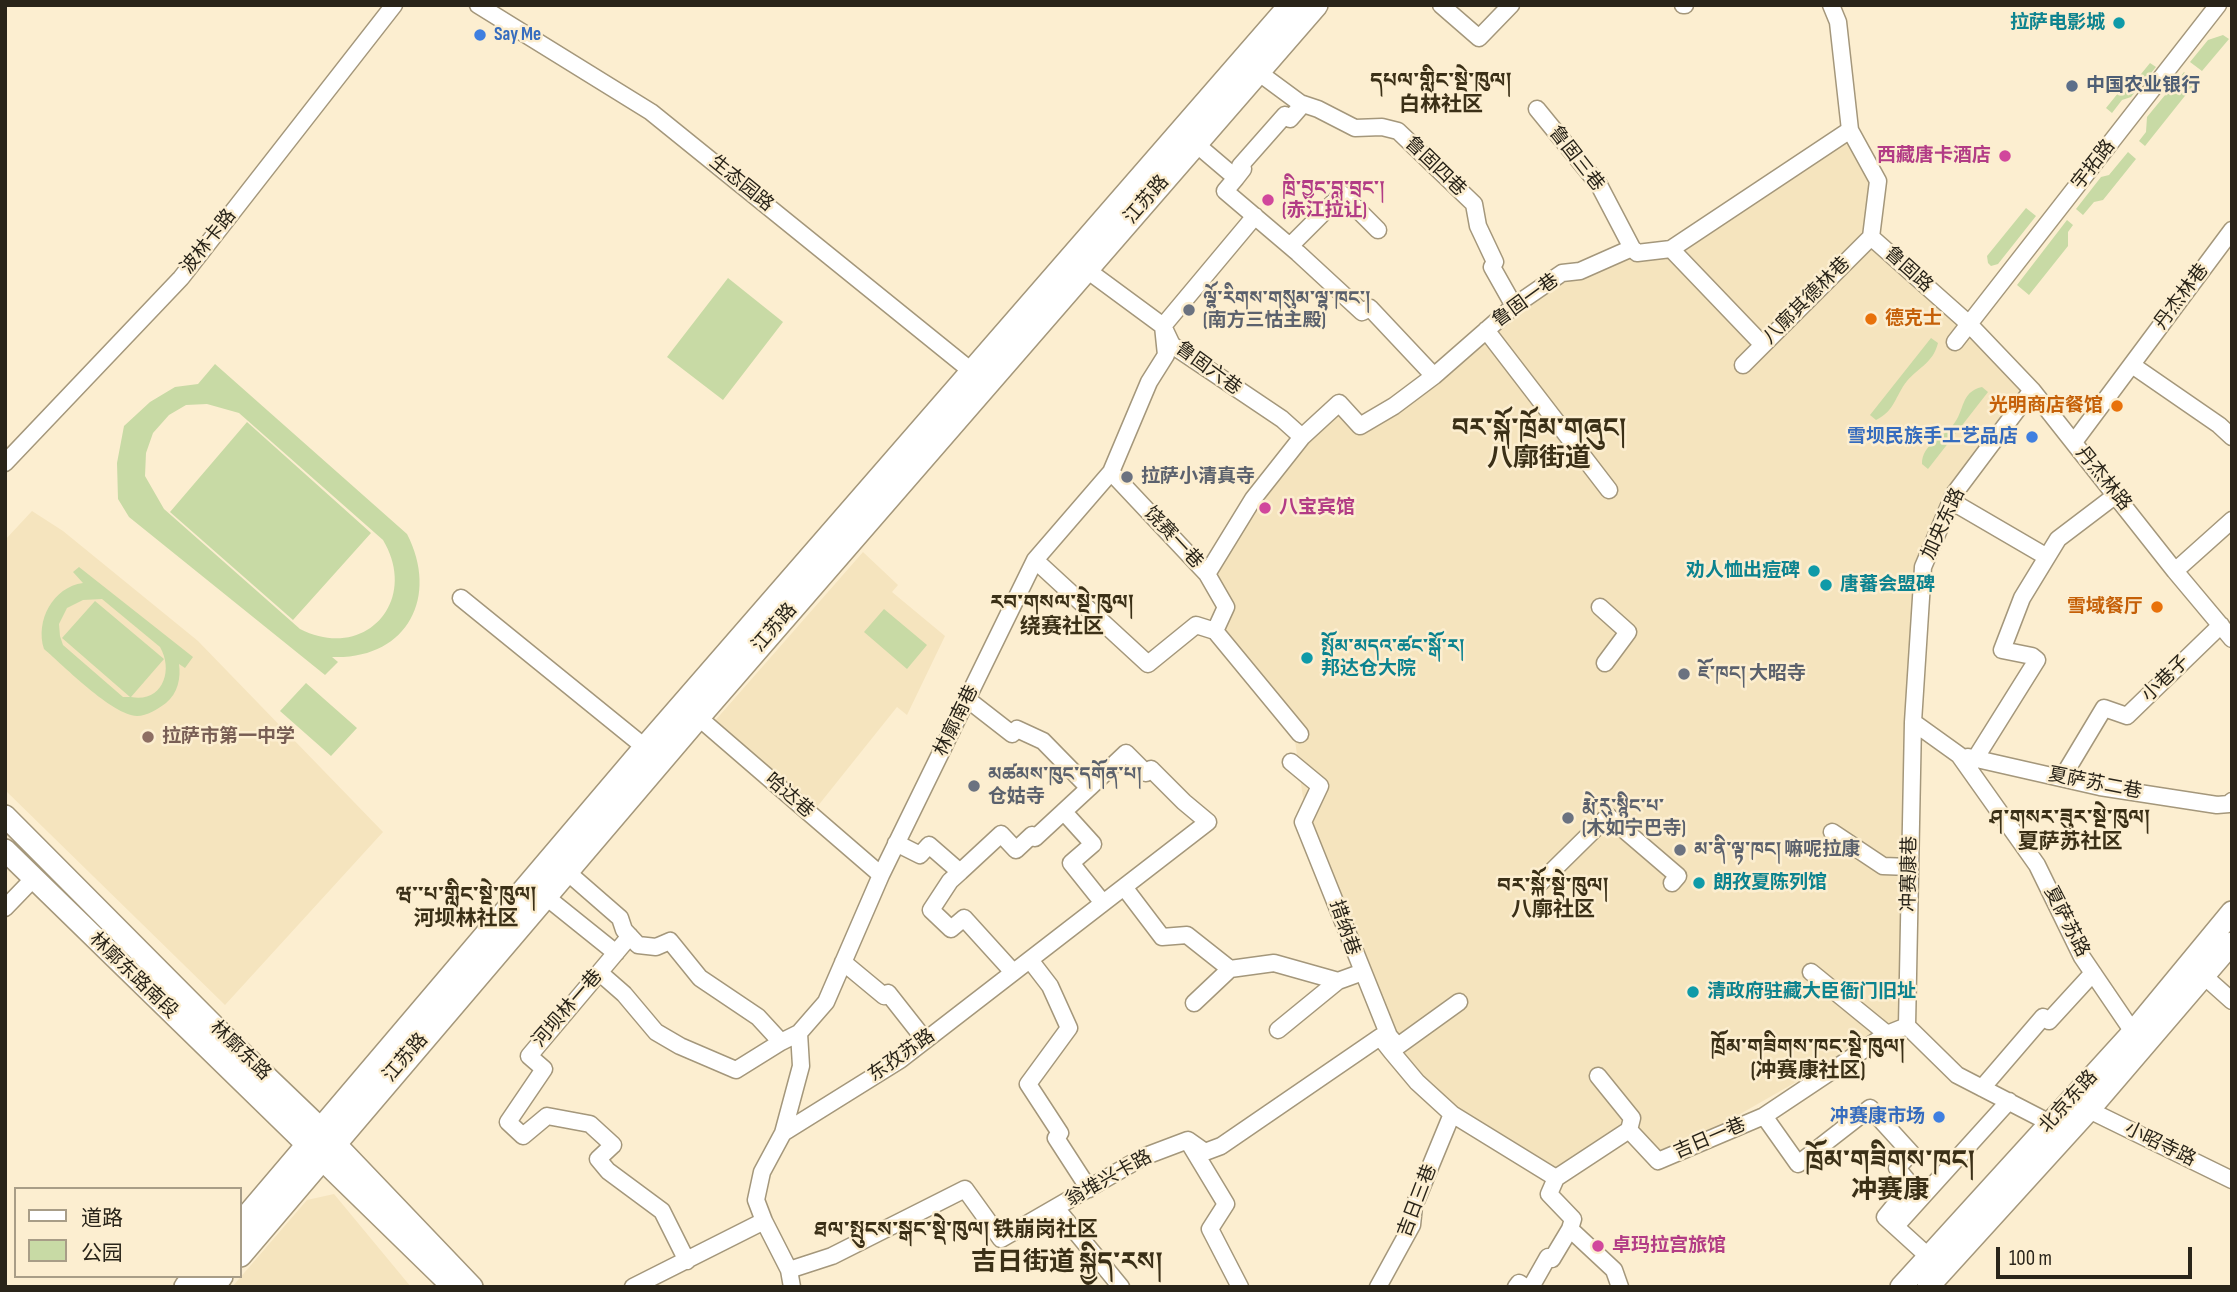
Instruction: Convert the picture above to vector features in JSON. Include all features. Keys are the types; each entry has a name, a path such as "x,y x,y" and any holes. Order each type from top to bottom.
{"highway":[{"name":"江苏路","path":"242,1223 321,1144 545,896 653,755 698,717 1291,5"},
{"name":"江苏路","path":"242,1252 321,1144 653,755 981,378 1087,270 1315,5"}],"main road":[{"name":"林廓东路","path":"5,817 227,1039 453,1287"},
{"name":"林廓东路南段","path":"5,850 321,1144"},
{"name":"北京东路","path":"1901,1287 2133,1031 2232,912"},
{"name":"北京东路","path":"1928,1287 2089,1110 2232,943"},
{"name":"林廓东路","path":"321,1144 472,1287"}],"street":[{"name":"波林卡路","path":"5,463 181,278 394,5"},
{"name":"生态园路","path":"478,5 650,112 981,378"},
{"path":"1441,5 1479,38 1511,5"},
{"name":"鲁固路","path":"1831,5 1838,22 1850,130 1878,181 1871,237 1969,324"},
{"name":"宇拓路","path":"1955,342 2218,5"},
{"name":"鲁固四巷","path":"1258,72 1303,104 1355,128 1382,127 1398,131 1474,204 1478,226 1495,262 1492,267 1514,306"},
{"path":"1303,104 1290,119 1284,115 1240,166 1243,169 1224,191 1290,246 1362,312 1370,309 1434,376"},
{"name":"鲁固三巷","path":"1536,109 1599,185 1632,248"},
{"name":"鲁固一巷","path":"1302,437 1339,402 1360,426 1394,406 1434,376 1514,306 1562,273 1580,271 1632,248 1637,253 1671,249 1850,130"},
{"path":"1196,144 1236,177"},
{"path":"1290,246 1342,194 1378,230"},
{"path":"1163,326 1255,216"},
{"name":"丹杰林巷","path":"2074,442 2232,230"},
{"name":"八廓其德林巷","path":"1743,365 1871,237"},
{"path":"1671,249 1763,345"},
{"name":"鲁固六巷","path":"1087,270 1163,326 1172,345 1282,419 1302,437"},
{"name":"丹杰林路","path":"1969,324 2032,390 2232,639"},
{"name":"林廓南巷","path":"799,1033 826,1002 881,874 970,701 1035,560 1111,471 1149,382 1166,355 1163,326"},
{"path":"1486,330 1609,490"},
{"path":"2132,365 2219,425 2232,437"},
{"name":"加央东路","path":"1913,722 1923,568 1954,494 2032,390"},
{"path":"1207,574 1253,499 1302,437"},
{"name":"饶赛一巷","path":"1111,471 1207,574 1226,607 1214,631"},
{"path":"1975,759 2037,660 2032,656 2003,650 2022,598 2058,539 2116,495"},
{"path":"1951,501 2048,557"},
{"path":"2175,571 2232,520"},
{"path":"1035,560 1148,664 1196,625 1214,631 1300,734"},
{"path":"461,598 653,755"},
{"path":"1600,607 1628,632 1605,663"},
{"name":"小巷子","path":"2062,778 2104,708 2127,716 2221,625"},
{"path":"970,701 996,724"},
{"path":"970,701 1012,734 1017,729 1043,741 1090,788 1035,838 1032,835 1016,850 1001,834 950,881 931,910 951,929 964,918 1013,972"},
{"name":"哈达巷","path":"698,717 881,874"},
{"name":"夏萨苏路","path":"1913,722 1959,755 2037,864 2093,973 2133,1031"},
{"name":"冲赛康巷","path":"1907,1026 1913,722"},
{"name":"东孜苏路","path":"792,1287 789,1270 756,1200 762,1172 783,1133 900,1060 1208,822 1184,803 1151,769 1146,773 1126,753 1090,788"},
{"name":"夏萨苏二巷","path":"1959,755 2100,787 2217,805 2232,802"},
{"path":"1291,762 1320,786 1303,822 1393,1048"},
{"path":"1064,812 1093,844 1071,863 1103,903"},
{"path":"1540,883 1608,816 1678,876 1672,883"},
{"name":"措纳巷","path":"1305,822 1380,1037"},
{"path":"1832,832 1883,866 1910,867"},
{"path":"896,843 920,855 929,845 960,872"},
{"path":"566,871 620,918 624,930 638,945 656,947 670,941 700,978 758,1017 781,1042"},
{"path":"5,908 34,878"},
{"path":"1124,887 1162,937 1186,935 1230,969"},
{"path":"545,896 616,953"},
{"name":"河坝林一巷","path":"630,936 529,1056 544,1069 508,1122 523,1136 547,1116 590,1124 613,1145 598,1159 608,1171 662,1210 687,1261"},
{"path":"1030,960 1050,986 1069,1028 1028,1084 1059,1133 1056,1138 1089,1189"},
{"path":"843,961 884,996 888,993 925,1040"},
{"path":"1194,1003 1230,969 1274,963 1338,981"},
{"path":"1811,972 1887,1034"},
{"path":"600,973 624,994 656,1032 680,1046 736,1070 799,1033 801,1066 783,1133"},
{"path":"1982,1087 2043,1017 2049,1021 2093,973"},
{"path":"1278,1030 1338,981 1360,974"},
{"path":"2204,976 2232,1001"},
{"path":"1393,1048 1459,1002"},
{"path":"1907,1026 1957,1075 2050,1123"},
{"name":"吉日一巷","path":"1629,1130 1658,1161 1764,1116 1887,1034 1907,1026"},
{"path":"1188,1140 1205,1152 1221,1146 1380,1037 1393,1048 1417,1082 1452,1114 1556,1178"},
{"path":"1531,1287 1548,1258 1552,1259 1573,1219 1549,1194 1556,1178 1629,1130 1632,1118 1598,1076"},
{"path":"1896,1226 2009,1101"},
{"path":"1764,1116 1798,1164 1870,1108 1911,1153 1897,1168 1911,1185 1885,1217 1929,1256"},
{"name":"小昭寺路","path":"2089,1110 2232,1180"},
{"name":"吉日三巷","path":"1378,1287 1412,1225 1414,1206 1452,1114"},
{"path":"1188,1140 1226,1204 1210,1229 1240,1287"},
{"name":"翁堆兴卡路","path":"789,1270 832,1256 965,1189 1002,1239 1143,1157 1188,1140"},
{"path":"1056,1208 1121,1287"},
{"path":"633,1287 764,1221"},
{"path":"1570,1228 1614,1270 1620,1287"},
{"path":"1517,1287 1519,1283 1525,1287"}],"shaded area":[{"path":"1850,130 1877,190 1871,237 2032,390 1954,494 1929,554 1901,1022 1658,1161 1629,1130 1556,1178 1452,1114 1380,1037 1307,827 1293,726 1215,631 1226,607 1207,574 1290,453 1339,403 1360,426 1529,296 1632,248 1671,249"},
{"name":"拉萨市第一中学","path":"32,511 63,531 198,641 383,832 225,1005 5,790 5,540"},
{"path":"863,552 898,585 892,592 945,636 907,715 897,707 813,812 713,723"},
{"path":"334,1194 411,1287 232,1287 307,1200"}],"green space":[{"path":"2223,35 2229,39 2202,71 2190,62 2208,40"},
{"path":"2150,63 2156,67 2131,97 2122,100 2112,113 2106,108 2127,82 2137,79"},
{"path":"2184,72 2196,82 2145,146 2139,141 2146,132 2147,117"},
{"path":"2128,152 2136,159 2103,200 2094,202 2083,215 2076,209 2101,177 2109,175"},
{"path":"2026,208 2036,216 1998,264 1991,266 1987,256"},
{"path":"2067,220 2073,225 2068,232 2068,246 2029,295 2017,285"},
{"path":"728,278 783,322 723,400 667,357"},
{"path":"1931,338 1938,343 1933,355 1907,381 1887,412 1876,420 1870,415"},
{"path":"215,364 407,534 416,558 420,581 417,602 410,621 397,636 380,648 358,655 332,657 338,662 325,675 129,517 118,499 117,463 124,426 150,402 175,387 198,384","holes":["207,404 239,413 383,540 393,563 395,585 390,604 379,620 364,632 345,638 323,637 300,629 164,509 145,476 146,453 153,433 169,415 186,405"]},
{"path":"1982,387 1988,392 1928,469 1922,464 1925,451 1957,420 1970,393"},
{"path":"247,422 371,533 293,620 170,512"},
{"path":"79,567 193,657 185,668 179,664 180,675 176,690 160,708 137,716 115,708 44,649 42,627 49,607 63,591 83,583 73,572","holes":["102,599 160,647 164,656 166,666 162,683 151,695 131,697 164,659 95,601 62,638 130,697 123,697 63,645 59,624 67,608 83,600"]},
{"path":"884,609 927,645 907,669 864,632"},
{"path":"306,683 357,728 331,756 280,711"}],"place":[{"name":"拉萨电影城","path":"2119,23"},
{"name":"Say Me","path":"480,35"},
{"name":"中国农业银行","path":"2072,86"},
{"name":"西藏唐卡酒店","path":"2005,156"},
{"name":"ཁྲི་བྱང་བླ་བྲང་། (赤江拉让)","path":"1268,200"},
{"name":"ལྷོ་རིགས་གསུམ་ལྷ་ཁང་། (南方三怙主殿)","path":"1189,310"},
{"name":"德克士","path":"1871,319"},
{"name":"光明商店餐馆","path":"2117,406"},
{"name":"雪坝民族手工艺品店","path":"2032,437"},
{"name":"拉萨小清真寺","path":"1127,477"},
{"name":"八宝宾馆","path":"1265,508"},
{"name":"劝人恤出痘碑","path":"1814,571"},
{"name":"唐蕃会盟碑","path":"1826,585"},
{"name":"雪域餐厅","path":"2157,607"},
{"name":"སྤོམ་མདའ་ཚང་སྒོ་ར། 邦达仓大院","path":"1307,658"},
{"name":"ཇོ་ཁང། 大昭寺","path":"1684,674"},
{"name":"拉萨市第一中学","path":"148,737"},
{"name":"མཚམས་ཁུང་དགོན་པ། 仓姑寺","path":"974,786"},
{"name":"རྨེ་རུ་སྙིང་པ་ (木如宁巴寺)","path":"1568,818"},
{"name":"མ་ནི་ལྟ་ཁང། 嘛呢拉康","path":"1680,850"},
{"name":"朗孜夏陈列馆","path":"1699,883"},
{"name":"清政府驻藏大臣衙门旧址","path":"1693,992"},
{"name":"冲赛康市场","path":"1939,1117"},
{"name":"卓玛拉宫旅馆","path":"1598,1246"}],"district":[{"name":"དཔལ་གླིང་སྡེ་ཁུལ། 白林社区","path":"1441,94"},
{"name":"བར་སྐོ་ཁྲོམ་གཞུང། 八廓街道","path":"1539,444"},
{"name":"རབ་གསལ་སྡེ་ཁུལ། 绕赛社区","path":"1062,616"},
{"name":"ཤ་གསར་ཟུར་སྡེ་ཁུལ། 夏萨苏社区","path":"2070,831"},
{"name":"བར་སྐོ་སྡེ་ཁུལ། 八廓社区","path":"1553,899"},
{"name":"ཝ་་པ་གླིང་སྡེ་ཁུལ། 河坝林社区","path":"466,908"},
{"name":"ཁྲོམ་གཟིགས་ཁང་སྡེ་ཁུལ། (冲赛康社区)","path":"1808,1060"},
{"name":"ཁྲོམ་གཟིགས་ཁང། 冲赛康","path":"1890,1176"},
{"name":"ཐལ་སྤུངས་སྒང་སྡེ་ཁུལ། 铁崩岗社区","path":"956,1231"},
{"name":"吉日街道 སྐྱིད་རས།","path":"1067,1263"}]}
